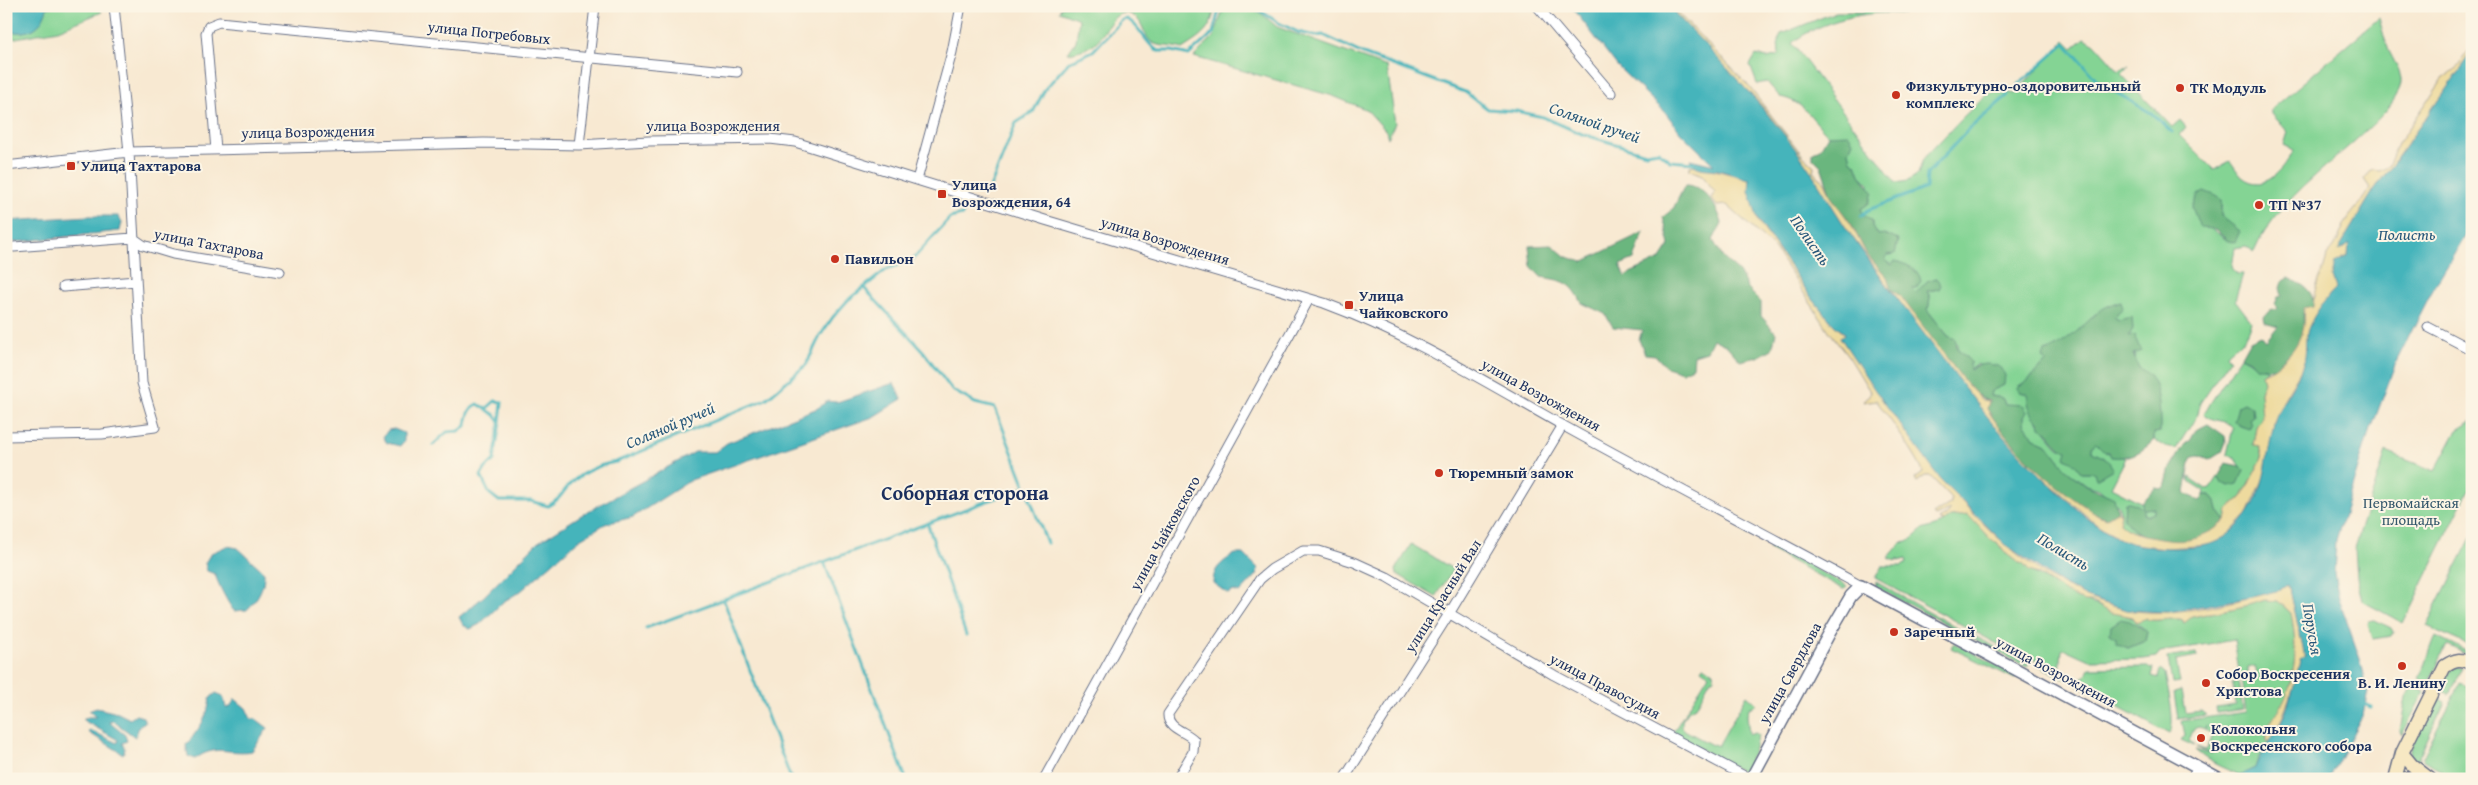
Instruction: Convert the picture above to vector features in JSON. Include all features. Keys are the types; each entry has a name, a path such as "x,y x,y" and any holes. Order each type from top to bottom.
{"main road":[{"path":"2395,779 2402,753 2444,666 2453,660 2468,662"},
{"path":"2402,753 2412,765 2428,777"},
{"path":"2404,779 2428,777"}],"street":[{"path":"6,436 102,434 155,428 142,383 130,152 114,6"},
{"path":"579,145 595,6"},
{"path":"916,180 952,52 961,6"},
{"path":"1537,6 1611,93"},
{"name":"улица Погребовых","path":"216,150 206,33 209,26 219,22 588,56 738,72"},
{"name":"улица Возрождения","path":"6,166 130,152 484,143 579,145 649,141 770,139 795,142 1360,316 1390,330 2220,779"},
{"name":"улица Тахтарова","path":"14,247 133,238 144,245 173,254 280,272"},
{"path":"63,287 136,281"},
{"name":"улица Чайковского","path":"1044,779 1309,299"},
{"path":"2428,326 2472,350"},
{"name":"улица Красный Вал","path":"1344,779 1449,614 1563,425"},
{"name":"улица Правосудия","path":"1177,779 1193,752 1194,740 1171,724 1168,714 1243,601 1260,579 1272,569 1304,551 1331,553 1387,577 1554,675 1750,779"},
{"name":"улица Свердлова","path":"1750,779 1830,632 1851,596 1861,586"},
{"path":"2191,779 2198,767"}],"green space":[{"path":"52,6 97,6 102,12 58,30 6,40 6,32 27,31 37,26 41,22 47,8"},
{"path":"1062,6 1215,6 1208,28 1182,49 1151,42 1136,18 1125,13 1115,17 1100,38 1093,44 1068,53 1076,41 1079,19 1059,11"},
{"path":"1228,6 1248,7 1262,14 1277,27 1387,67 1395,123 1388,138 1386,131 1367,110 1333,96 1194,57 1214,36 1223,10"},
{"path":"1868,6 1887,6 1904,11 1904,14 1876,13 1845,18 1816,28 1792,43 1896,183 1908,181 1918,174 1923,159 1987,95 1999,90 2015,94 2065,40 2073,48 2085,38 2095,44 2119,71 2129,65 2121,74 2172,127 2180,120 2186,127 2179,135 2214,170 2230,161 2242,177 2250,182 2266,181 2279,171 2294,150 2284,145 2288,132 2272,114 2272,109 2379,18 2401,79 2398,92 2384,113 2278,213 2254,252 2246,246 2235,248 2232,266 2237,274 2243,274 2235,300 2251,321 2247,334 2226,355 2230,359 2200,403 2198,414 2176,449 2165,447 2154,440 2154,433 2160,432 2159,405 2155,387 2146,373 2139,369 2124,328 2113,317 2095,314 2073,336 2045,352 2046,362 2029,380 2017,388 2020,392 2028,394 2030,406 2038,421 2058,446 2068,452 2081,472 2094,472 2105,458 2092,452 2092,446 2096,442 2105,452 2126,458 2111,487 2142,503 2144,509 2154,508 2154,513 2147,516 2131,504 2125,502 2124,518 2137,533 2126,530 2119,523 2121,513 2118,505 2099,489 2087,485 2067,470 2047,444 2034,438 2024,423 2024,417 2013,406 2005,404 2002,398 1990,396 1991,391 2004,385 1978,364 1970,370 1970,361 1958,350 1958,344 1948,336 1928,311 1930,297 1927,291 1939,289 1922,288 1916,294 1911,288 1915,288 1917,272 1895,261 1892,265 1885,260 1887,255 1895,254 1872,227 1872,220 1864,215 1861,209 1869,203 1869,184 1860,175 1856,164 1851,161 1849,151 1838,136 1828,135 1802,107 1780,97 1767,82 1757,84 1750,65 1756,55 1767,58 1779,55 1778,41 1781,34 1836,12 1863,12","holes":["2198,195 2221,200 2221,216 2226,220 2228,241 2197,218 2192,207"]},
{"path":"1849,134 1853,142 1849,151 1851,161 1856,164 1860,175 1873,192 1869,203 1861,209 1864,215 1872,220 1872,227 1878,235 1884,234 1898,240 1895,254 1887,255 1885,260 1892,265 1895,261 1908,265 1918,273 1921,281 1916,288 1911,288 1916,293 1927,281 1936,278 1941,285 1939,289 1927,291 1930,297 1928,311 1948,336 1955,339 1958,350 1970,361 1970,370 1984,364 1990,364 1999,366 2005,375 2004,385 1991,391 1990,396 2002,398 2005,404 2023,405 2027,412 2024,417 2024,423 2034,438 2047,444 2067,470 2086,485 2114,498 2118,511 2107,518 2092,512 2075,501 2040,472 1996,423 1987,409 1989,401 1980,397 1969,387 1930,338 1902,298 1891,289 1887,277 1867,255 1851,224 1832,198 1821,166 1813,158 1813,152 1820,149 1828,135"},
{"path":"1685,185 1692,186 1704,193 1717,210 1722,223 1713,240 1723,258 1739,272 1748,289 1761,302 1761,316 1776,333 1772,349 1758,357 1740,361 1727,346 1713,339 1707,351 1694,355 1693,367 1682,372 1666,367 1655,355 1645,354 1639,340 1642,330 1613,327 1605,314 1582,303 1574,290 1566,283 1541,277 1531,266 1529,246 1552,245 1565,256 1582,262 1644,232 1634,259 1620,265 1626,277 1630,273 1661,259 1670,245 1663,217 1673,209"},
{"path":"2204,191 2221,200 2221,216 2240,231 2235,242 2228,241 2215,229 2200,228 2192,207 2198,195"},
{"path":"2289,278 2307,289 2312,296 2314,306 2303,314 2303,334 2295,348 2275,368 2257,368 2250,360 2241,356 2250,340 2261,335 2266,341 2278,326 2265,322 2264,317 2269,311 2277,309 2275,304 2278,297 2282,296 2280,288 2282,282"},
{"path":"2121,301 2123,308 2113,317 2118,320 2132,317 2133,329 2128,337 2134,335 2141,351 2133,354 2139,368 2152,379 2155,387 2159,405 2160,432 2154,433 2154,440 2129,456 2111,457 2109,452 2105,452 2096,443 2092,446 2092,452 2107,460 2113,469 2096,479 2094,472 2081,472 2072,461 2065,458 2067,451 2040,427 2039,421 2031,413 2028,394 2020,392 2017,388 2029,380 2046,362 2043,357 2045,352 2066,340 2102,309"},
{"path":"2241,356 2257,366 2268,369 2262,374 2264,381 2260,392 2263,417 2256,427 2253,445 2259,446 2262,458 2242,497 2228,510 2226,521 2218,511 2216,501 2211,495 2204,495 2205,491 2189,481 2189,477 2207,489 2211,488 2218,477 2222,483 2244,471 2236,459 2227,454 2233,428 2226,423 2210,418 2204,413"},
{"path":"2244,403 2252,407 2253,416 2249,419 2251,425 2249,429 2240,426 2234,421 2238,406"},
{"name":"Первомайская площадь","path":"2472,421 2472,484 2403,623 2362,601 2357,578 2355,548 2386,452 2435,471 2457,430"},
{"path":"2208,424 2225,436 2226,442 2222,452 2209,460 2199,456 2193,457 2190,463 2185,493 2200,501 2204,495 2211,495 2216,501 2218,511 2226,521 2210,532 2196,538 2173,541 2163,540 2135,531 2124,518 2125,502 2143,509 2142,503 2155,488 2162,489 2166,484 2170,468 2196,430","holes":["2154,508 2154,513 2147,516 2143,514 2143,509"]},
{"path":"2226,463 2241,466 2244,471 2238,484 2230,486 2222,483 2218,477"},
{"path":"1968,515 1997,542 2004,552 2017,562 2026,565 2030,571 2076,598 2138,620 2148,618 2149,620 2182,619 2183,623 2192,617 2265,600 2278,601 2291,613 2295,646 2294,668 2285,701 2268,730 2267,741 2270,742 2258,758 2255,768 2240,775 2200,754 2195,750 2212,755 2196,747 2205,750 2208,748 2213,735 2204,729 2198,727 2194,729 2189,740 2194,746 2181,740 2185,735 2182,721 2246,712 2241,679 2258,678 2255,666 2248,668 2248,674 2240,676 2234,640 2160,652 2156,657 2144,659 2089,660 2065,649 2062,650 2060,671 2067,673 2069,677 2066,679 2036,664 2038,660 2033,658 2031,662 1875,578 1882,566 1902,566 1907,563 1906,559 1898,561 1899,558 1895,561 1888,558 1901,543 1908,542 1922,530 1941,524 1950,517","holes":["2117,624 2137,624 2147,632 2145,641 2128,648 2116,643 2117,638 2111,626"]},
{"path":"2472,536 2472,647 2426,626"},
{"path":"1411,544 1453,569 1436,597 1397,574 1396,570"},
{"path":"1772,545 1845,585 1847,588 1843,589 1769,549"},
{"path":"1876,582 1941,619 2029,664 2027,667 1875,587"},
{"path":"2121,619 2130,621 2147,632 2145,641 2128,648 2116,643 2117,638 2110,634 2111,626"},
{"path":"2373,619 2391,628 2393,632 2391,636 2373,639 2368,624 2369,620"},
{"path":"2436,636 2472,654 2472,657 2447,645 2428,684 2418,678 2424,668"},
{"path":"1955,643 2017,676 2015,679 1951,648"},
{"path":"2196,653 2197,657 2176,661 2180,683 2172,684 2168,658"},
{"path":"1704,666 1713,672 1714,678 1710,680 1696,707 1685,714 1682,720 1682,727 1712,745 1718,746 1747,695 1757,704 1749,708 1747,715 1749,735 1754,733 1758,735 1750,766 1743,772 1672,734 1709,674 1702,669"},
{"path":"2456,667 2463,668 2450,694 2440,690 2450,670"},
{"path":"2089,668 2154,668 2152,676 2158,678 2160,670 2165,674 2172,714 2169,734 2073,682 2073,679 2085,677"},
{"path":"2238,682 2243,709 2217,713 2216,708 2236,705 2232,683"},
{"path":"2460,684 2472,690 2472,779 2454,779 2422,759"},
{"path":"2412,686 2424,692 2402,735 2400,731 2406,697"},
{"path":"2181,691 2185,713 2201,711 2206,715 2178,719 2174,693"},
{"path":"2436,698 2445,702 2416,763 2410,754 2410,749"}],"sand":[{"path":"1668,6 1671,6 1746,83 1803,156 1814,166 1813,172 1825,182 1832,198 1851,224 1867,255 1887,277 1891,289 1902,298 1964,381 1982,400 1989,401 1987,409 2023,455 2052,482 2100,516 2107,518 2118,511 2121,513 2119,523 2130,531 2161,538 2181,540 2208,533 2217,528 2226,521 2228,510 2242,497 2262,458 2259,446 2253,445 2256,427 2262,417 2260,392 2264,381 2262,374 2289,355 2298,341 2303,326 2303,308 2313,306 2314,293 2327,255 2335,247 2346,222 2368,193 2370,188 2364,179 2372,170 2380,171 2388,166 2398,144 2443,79 2459,64 2472,47 2472,53 2374,190 2340,246 2350,243 2348,257 2342,258 2332,277 2336,288 2329,295 2326,303 2319,309 2306,339 2308,351 2301,370 2285,397 2274,423 2266,473 2248,514 2228,535 2211,545 2166,548 2127,543 2098,526 2019,456 1957,380 1846,228 1800,156 1760,104"},
{"path":"1695,165 1750,179 1758,221 1811,297 1834,325 1846,335 1840,337 1899,423 1963,503 1999,538 2038,569 2079,593 2124,609 2142,612 2185,610 2229,603 2287,585 2290,589 2305,657 2281,721 2270,742 2267,741 2268,729 2284,701 2294,668 2295,646 2291,613 2278,601 2265,600 2192,617 2184,623 2182,619 2148,620 2147,618 2136,622 2133,617 2111,613 2093,602 2085,602 2064,592 2040,575 2029,571 2023,564 2017,562 2004,552 1997,542 1992,541 1968,515 1950,517 1943,522 1939,520 1948,514 1950,510 1935,517 1933,515 1951,503 1951,498 1930,476 1925,476 1917,482 1915,479 1923,473 1921,467 1876,400 1863,402 1871,393 1849,357 1829,331 1774,248 1727,205 1717,206 1711,198 1715,192 1702,175 1690,170 1690,166"}],"water":[{"path":"6,6 52,6 47,8 41,22 32,29 21,32 6,32"},
{"path":"1571,6 1668,6 1736,78 1784,134 1876,270 2003,436 2071,504 2106,531 2130,543 2162,548 2196,547 2224,538 2242,521 2251,509 2262,483 2276,416 2303,365 2306,338 2311,321 2336,288 2332,277 2335,263 2348,256 2349,244 2339,251 2340,246 2374,190 2472,53 2472,224 2430,295 2397,360 2364,448 2336,540 2334,573 2339,599 2361,662 2368,692 2363,714 2329,779 2237,779 2240,775 2255,768 2279,727 2290,699 2300,660 2305,657 2290,589 2287,585 2280,590 2252,597 2168,612 2126,610 2087,597 2064,585 2006,545 1941,480 1875,390 1840,337 1846,334 1834,325 1811,297 1758,220 1749,191 1750,179 1719,170 1695,166 1690,159 1714,165 1681,133 1665,112 1618,67"},
{"path":"118,216 122,222 120,231 6,243 6,221"},
{"path":"894,383 902,399 873,417 691,480 633,517 605,524 580,539 521,591 503,602 480,624 470,629 463,625 459,617 483,597 537,543 583,514 695,452 715,452 727,443 818,408 827,401 837,402"},
{"path":"394,429 404,433 404,441 400,446 387,443 383,437 388,430"},
{"path":"227,546 238,548 264,572 260,593 247,610 234,611 223,594 215,574 207,571 205,563 211,553"},
{"path":"1235,554 1244,554 1258,568 1257,575 1240,593 1233,591 1228,594 1213,583 1213,578 1219,566"},
{"path":"216,693 223,696 226,708 230,707 235,699 246,708 251,719 256,719 268,728 252,751 216,750 195,759 188,756 186,745 202,723 210,698"},
{"path":"96,708 118,713 130,719 136,715 143,717 145,722 140,725 135,737 113,721 109,722 125,735 127,741 122,743 125,749 123,754 88,732 90,730 117,743 118,740 83,720 88,717 96,717 89,711"}],"waterway":[{"name":"Соляной ручей","path":"990,188 1016,123 1033,112 1045,89 1069,62 1093,51 1122,20 1127,19 1132,22 1149,44 1158,51 1172,51 1189,55 1213,33 1220,6"},
{"name":"Соляной ручей","path":"1253,6 1279,23 1298,32 1315,36 1323,35 1363,54 1465,92 1488,109 1516,111 1543,117 1582,134 1646,153 1658,151 1670,161 1694,163"},
{"path":"2018,85 2065,43 2097,80"},
{"path":"2105,86 2151,113 2172,132"},
{"path":"1861,216 1868,210 1926,188 1927,174 1969,129 2008,95"},
{"name":"Соляной ручей","path":"433,445 447,432 459,431 466,426 471,410 478,404 495,415 500,422 494,460 481,476 489,493 499,501 531,501 548,506 554,503 575,479 588,471 616,462 766,399 806,365 820,336 848,300 886,270 913,259 950,218 962,215 967,207"},
{"path":"865,289 923,351 952,390 975,403 995,408 1047,543"},
{"path":"486,409 495,401 502,402 500,422"},
{"path":"646,628 1025,487"},
{"path":"928,525 966,635"},
{"path":"824,562 906,779"},
{"path":"724,601 791,779"},
{"path":"2363,704 2372,707"}],"place":[{"name":"ТК Модуль","path":"2180,88"},
{"name":"Физкультурно-оздоровительный комплекс","path":"1896,95"},
{"name":"Улица Тахтарова","path":"71,166"},
{"name":"Улица Возрождения, 64","path":"942,194"},
{"name":"ТП №37","path":"2259,205"},
{"name":"Павильон","path":"835,259"},
{"name":"Улица Чайковского","path":"1349,305"},
{"name":"Тюремный замок","path":"1439,473"},
{"name":"Заречный","path":"1894,632"},
{"name":"В. И. Ленину","path":"2402,666"},
{"name":"Собор Воскресения Христова","path":"2206,683"},
{"name":"Колокольня Воскресенского собора","path":"2201,738"}],"district":[{"name":"Соборная сторона","path":"965,493"}],"water label":[{"name":"Полисть","path":"2407,234"},
{"name":"Полисть","path":"1811,240"},
{"name":"Полисть","path":"2064,551"},
{"name":"Порусья","path":"2313,629"}]}
